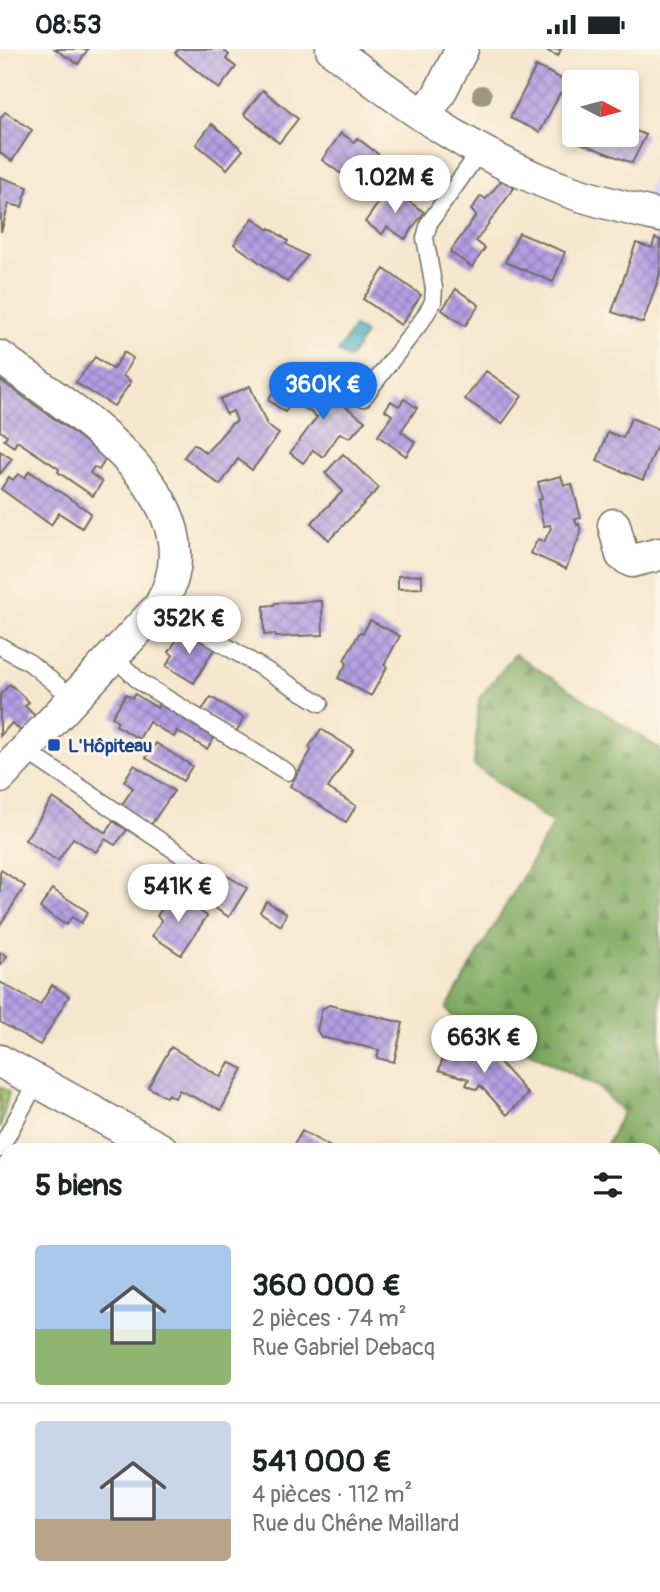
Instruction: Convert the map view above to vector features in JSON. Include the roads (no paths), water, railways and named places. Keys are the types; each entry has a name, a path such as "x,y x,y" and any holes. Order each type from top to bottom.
{"street":[{"path":"332,49 424,115 480,151 572,193 660,216"},
{"path":"424,115 438,96 463,49"},
{"path":"0,357 129,457 164,507 174,545 175,565 168,593 160,606 0,777"},
{"path":"614,525 622,555 632,561 660,554"},
{"path":"0,1061 149,1143"}],"lane":[{"path":"363,398 433,302 434,288 425,238 429,223 480,151"},
{"path":"160,606 320,703"},
{"path":"0,646 30,663 74,699"},
{"path":"114,657 140,683 287,772"},
{"path":"27,748 38,759 213,876"},
{"path":"3,1143 37,1081"}],"water":[{"path":"354,327 365,334 349,359 338,352"}],"place":[{"name":"L'Hôpiteau","path":"54,745"}]}
